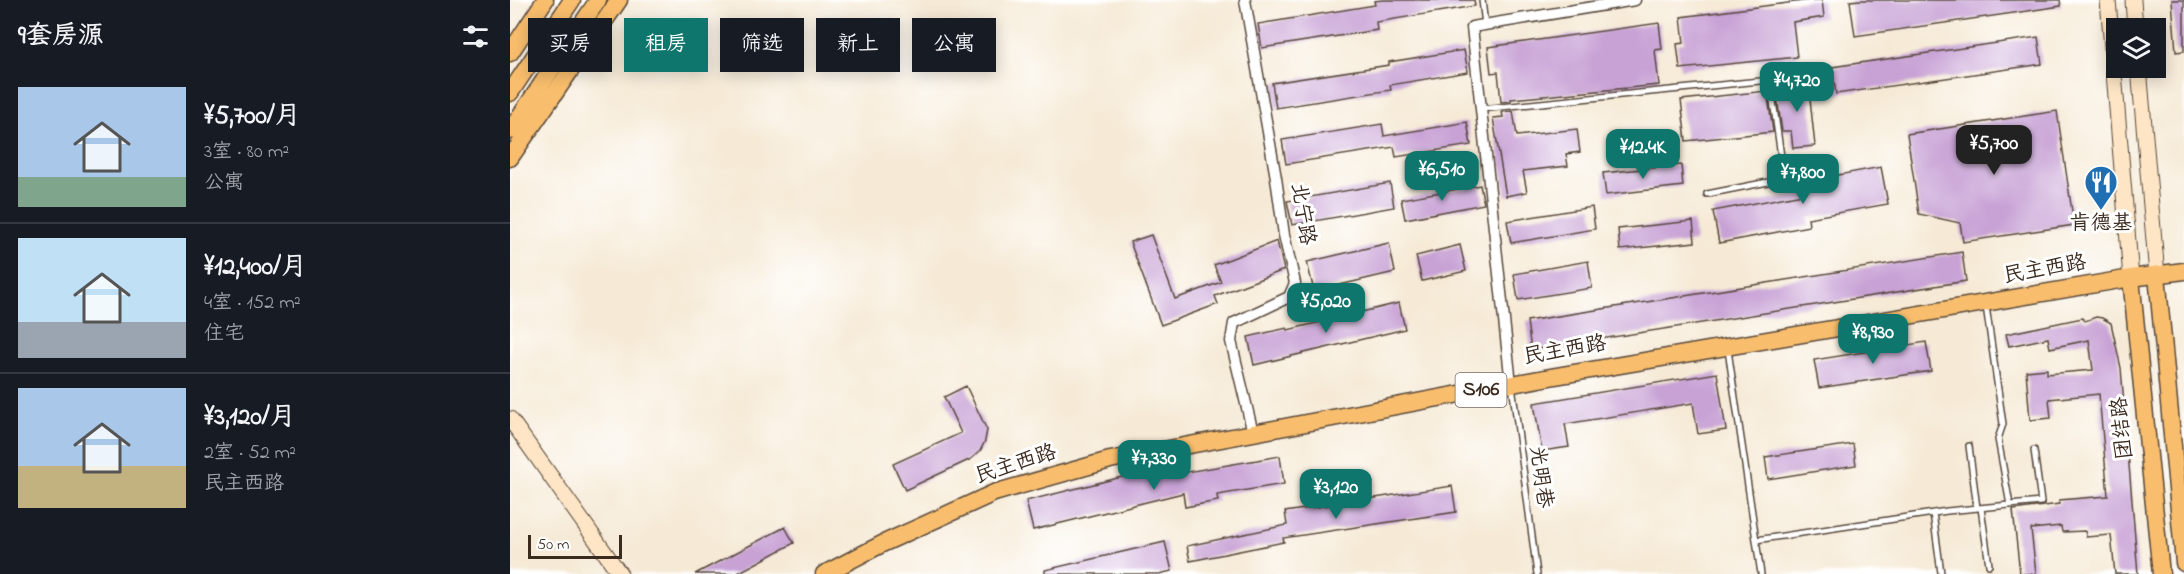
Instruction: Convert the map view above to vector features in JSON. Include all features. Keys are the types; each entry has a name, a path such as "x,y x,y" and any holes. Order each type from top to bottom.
{"main road":[{"path":"510,53 545,0"},
{"path":"510,93 572,0"},
{"path":"510,131 598,0"},
{"path":"510,158 619,0"},
{"path":"2108,0 2131,278"},
{"path":"2133,0 2134,18"},
{"path":"2140,78 2157,275 2181,496 2184,563"},
{"name":"S106","path":"2157,275 2184,271"},
{"name":"民主西路","path":"824,574 884,543 994,494 1110,460 1512,384 2157,275"},
{"name":"团结路","path":"2131,278 2161,574"},
{"path":"510,419 620,574"}],"street":[{"name":"北宁路","path":"1245,0 1284,235 1295,283 1289,297 1234,322 1231,341 1253,433"},
{"path":"1512,384 1472,27 1635,0"}],"lane":[{"path":"1482,0 1485,25"},
{"path":"1481,109 1770,80 1783,170 1778,180 1707,194"},
{"path":"1986,303 2003,424 1998,439 2010,505"},
{"path":"1728,346 1761,574"},
{"name":"光明巷","path":"1512,384 1537,574"},
{"path":"1969,446 1989,565"},
{"path":"1756,540 1933,513 2041,502 2034,450"},
{"path":"1933,513 1941,573"}],"building":[{"path":"1474,0 1475,6 1376,22 1377,30 1262,48 1258,24 1375,5 1374,1"},
{"path":"1822,0 1824,17 1793,22 1797,57 1680,69 1677,44 1684,43 1681,17"},
{"path":"2060,0 2061,6 1855,36 1850,1"},
{"path":"2172,0 2184,0 2184,51 2176,52"},
{"path":"1659,23 1662,49 1655,50 1659,85 1511,99 1511,101 1501,102 1498,72 1491,73 1488,47"},
{"path":"2038,37 2042,64 1836,94 1832,67"},
{"path":"1464,50 1468,72 1390,85 1391,90 1276,108 1272,83 1389,65 1389,62"},
{"path":"1808,80 1815,146 1793,148 1791,131 1782,131 1776,90 1786,89 1786,82"},
{"path":"1767,91 1773,132 1686,141 1681,100"},
{"path":"1513,111 1517,136 1577,129 1580,152 1566,154 1568,166 1523,171 1527,192 1506,196 1493,118 1503,117 1502,112"},
{"path":"2057,111 2074,225 1963,242 1960,223 1919,214 1907,134"},
{"path":"1467,122 1471,145 1396,157 1394,147 1286,164 1282,140 1382,124 1384,136"},
{"path":"1681,165 1683,186 1606,195 1603,173"},
{"path":"1881,167 1888,204 1808,218 1809,226 1719,243 1713,211 1803,194 1800,182"},
{"path":"1390,183 1394,207 1292,225 1287,201"},
{"path":"1480,185 1484,204 1405,219 1401,199"},
{"path":"1592,207 1595,229 1511,243 1507,221"},
{"path":"1693,221 1695,242 1620,250 1618,229"},
{"path":"1151,235 1175,299 1221,282 1214,265 1277,241 1284,270 1215,296 1218,304 1161,325 1130,242"},
{"path":"1389,243 1395,272 1314,291 1307,262"},
{"path":"1460,245 1466,271 1422,281 1416,256"},
{"path":"1962,252 1966,281 1531,350 1527,321"},
{"path":"1588,261 1592,288 1518,300 1514,274"},
{"path":"1399,303 1405,329 1254,365 1248,337 1287,328 1288,330"},
{"path":"2096,317 2111,323 2121,368 2138,574 2115,574 2111,535 2086,537 2085,531 2062,532 2061,526 2031,529 2036,574 2020,574 2013,510 2059,504 2059,500 2108,496 2099,394 2049,399 2051,418 2030,420 2026,371 2047,369 2047,374 2093,370 2089,340 2050,348 2048,338 2009,346 2006,334 2082,318 2085,321"},
{"path":"1926,342 1931,371 1819,388 1814,360"},
{"path":"1717,373 1726,430 1698,434 1693,403 1565,424 1569,447 1542,451 1534,403"},
{"path":"966,386 987,430 980,451 971,459 905,490 893,464 961,433 944,397"},
{"path":"1853,444 1856,465 1768,479 1765,457"},
{"path":"1280,456 1284,484 1217,495 1218,501 1185,507 1183,493 1033,530 1026,501 1162,467 1164,476"},
{"path":"1452,486 1456,512 1283,538 1284,542 1190,561 1187,546 1287,525 1285,512"},
{"path":"785,527 794,543 736,574 695,574"},
{"path":"1165,542 1172,571 1159,574 1045,574 1045,570"}],"place":[{"name":"肯德基","path":"2101,211"}]}
